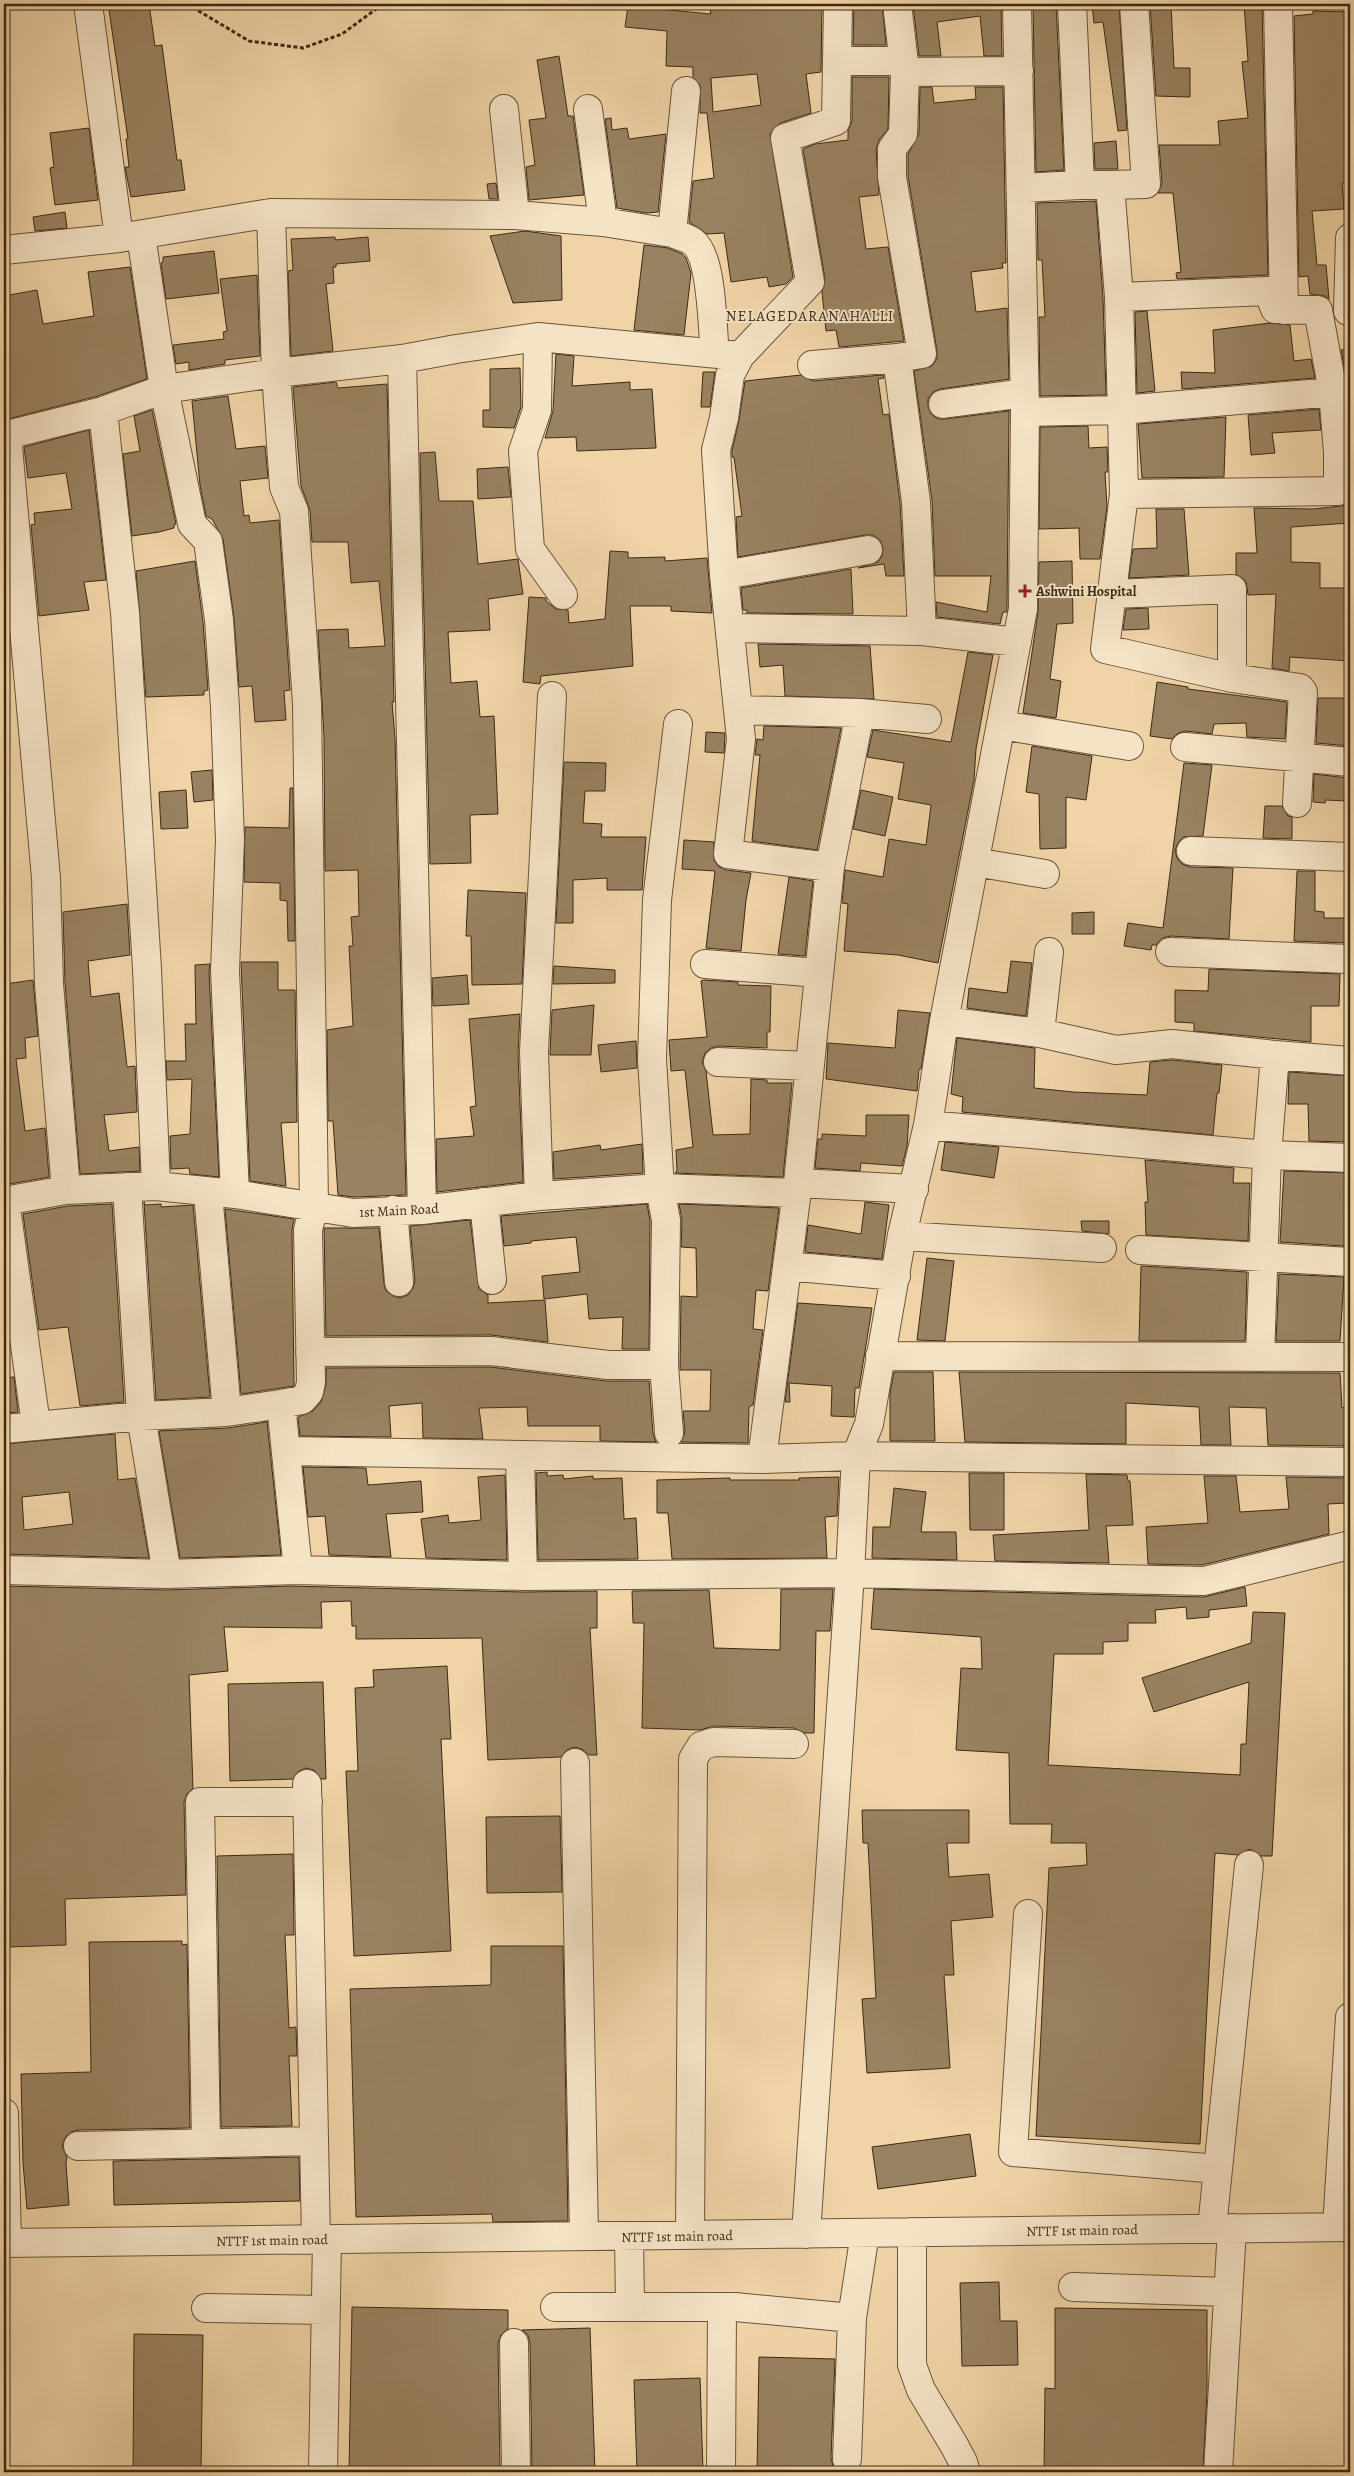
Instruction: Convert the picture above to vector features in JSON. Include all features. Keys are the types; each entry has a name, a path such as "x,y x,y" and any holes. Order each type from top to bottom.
{"street":[{"path":"88,4 130,237 192,524 208,541 219,620 230,840 225,971 235,1194"},
{"path":"66,1190 49,984 45,868 6,435 103,411 164,389 276,372 402,359 538,337 727,355 810,282 785,138 836,121 838,4"},
{"path":"812,365 922,354 892,177 892,149 903,134 904,67 897,4"},
{"path":"806,2234 850,1573 856,1456 869,1424 903,1236 928,1125 944,1022 1023,609 1025,403 1018,4"},
{"path":"1072,4 1080,185"},
{"path":"1021,188 1146,184 1134,4"},
{"path":"1278,4 1284,310"},
{"path":"838,61 904,67 1019,71"},
{"path":"672,233 686,91"},
{"path":"504,109 515,215"},
{"path":"588,109 603,222"},
{"path":"1110,185 1119,297 1124,494 1105,649 1232,678 1300,688 1303,692 1297,803"},
{"path":"4,1429 141,1416 227,1412 302,1400 309,1392 308,1230 314,1205 307,704 294,511 284,487 276,372 271,213"},
{"path":"4,250 130,237 271,213 515,215 603,222 672,233 694,243 701,253 706,268 730,375 724,418 716,450 724,575 741,740 728,854 830,866"},
{"path":"1119,297 1268,291 1275,309 1349,312 1350,238"},
{"path":"1124,494 1344,492 1342,392 1318,310"},
{"path":"538,337 537,410 523,451 530,549 563,596"},
{"path":"897,358 916,502 922,631"},
{"path":"402,359 422,1210"},
{"path":"943,404 1025,403 1121,410 1342,392"},
{"path":"103,411 125,613 147,969 156,1186"},
{"path":"724,575 868,550"},
{"path":"1113,594 1232,589 1232,678"},
{"path":"730,628 922,631 1017,642"},
{"path":"539,1196 534,1052 552,696"},
{"path":"738,710 860,713 927,719"},
{"path":"762,1459 798,1188 830,866 860,713"},
{"path":"669,1433 664,1365 666,1220 660,1188 652,1059 657,900 678,724"},
{"path":"1001,725 1129,746"},
{"path":"1185,747 1350,762"},
{"path":"1191,851 1350,857"},
{"path":"975,862 1045,874"},
{"path":"1040,1034 1049,952"},
{"path":"1170,952 1350,959"},
{"path":"704,964 819,973"},
{"path":"944,1022 1040,1034 1116,1050 1172,1044 1275,1055 1350,1060"},
{"path":"1260,1357 1267,1155 1275,1055"},
{"path":"718,1062 810,1066"},
{"path":"928,1125 1267,1155 1350,1158"},
{"name":"1st Main Road","path":"5,1201 66,1190 156,1186 208,1193 235,1194 353,1212 422,1210 539,1196 660,1188 914,1189"},
{"path":"127,1187 141,1416 167,1574"},
{"path":"208,1193 227,1412"},
{"path":"5,1201 36,1425"},
{"path":"484,1202 492,1280"},
{"path":"393,1210 399,1282"},
{"path":"903,1236 1102,1248"},
{"path":"1140,1250 1350,1262"},
{"path":"788,1266 896,1276"},
{"path":"310,1352 491,1350 608,1365 664,1365"},
{"path":"880,1356 1350,1357"},
{"path":"281,1404 298,1570"},
{"path":"287,1451 762,1459 856,1456 1350,1462"},
{"path":"520,1455 523,1576"},
{"path":"4,1570 167,1574 298,1570 523,1576 850,1573 1204,1581 1350,1545"},
{"path":"690,2235 693,1759 702,1746 714,1742 794,1744"},
{"path":"575,1763 584,2236"},
{"path":"206,2142 200,1802 307,1794 314,2141 326,2310 323,2472"},
{"path":"1218,2472 1228,2292 1218,2169 1249,1866"},
{"path":"1028,1914 1013,2152 1218,2169"},
{"path":"1344,2227 1350,2017"},
{"path":"4,2114 5,2243"},
{"path":"78,2146 314,2141"},
{"name":"NTTF 1st main road","path":"5,2243 1344,2227"},
{"path":"912,2232 912,2365 920,2390 954,2445 966,2472"},
{"path":"847,2459 852,2318 865,2233"},
{"path":"629,2236 630,2307"},
{"path":"1073,2287 1228,2292"},
{"path":"556,2307 722,2307 852,2318"},
{"path":"722,2307 722,2472"},
{"path":"206,2308 326,2310"},
{"path":"514,2343 516,2472"}],"path":[{"path":"187,4 249,41 303,48 342,34 383,4"}],"building":[{"path":"149,4 155,46 162,45 177,160 181,160 185,190 131,197 125,167 129,167 126,139 128,139 109,10"},
{"path":"709,4 822,4 821,72 806,74 811,113 780,123 770,134 793,277 786,284 769,287 767,277 731,282 724,233 707,234 689,222 693,181 714,178 707,113 700,113 700,85 693,78 693,67 666,66 667,31 625,27 628,6 711,14","holes":["757,74 761,105 713,112 711,78"]},
{"path":"854,4 882,4 886,45 853,45"},
{"path":"913,4 1001,4 1002,56 984,56 980,16 937,22 941,56 919,56"},
{"path":"1033,4 1056,4 1064,170 1036,172"},
{"path":"1092,4 1119,4 1127,130 1118,131 1103,22 1094,23"},
{"path":"1150,4 1171,4 1174,68 1190,68 1190,97 1156,96"},
{"path":"1244,4 1262,4 1268,275 1177,279 1176,273 1181,272 1173,193 1158,193 1162,183 1159,145 1220,145 1218,121 1248,118 1242,62 1248,61"},
{"path":"1313,11 1350,12 1350,140 1347,140 1348,183 1342,183 1344,209 1312,211 1317,265 1326,265 1329,299 1325,296 1310,294 1308,276 1299,277 1294,16 1313,14"},
{"path":"559,56 568,116 573,116 584,195 529,200 526,167 535,165 529,120 546,118 537,60"},
{"path":"852,77 889,77 888,129 879,140 876,149 879,195 859,197 866,249 888,247 904,341 839,347 836,330 826,331 822,292 825,279 803,149 815,144 848,140 848,131 852,121"},
{"path":"920,87 932,87 934,103 976,99 975,87 1003,87 1006,263 1002,263 1003,268 971,272 976,312 1007,308 1009,379 940,389 933,392 928,399 931,414 938,419 1009,411 1007,612 1003,612 1000,624 937,617 936,602 987,612 991,576 935,576 932,500 914,371 932,366 937,359 937,351 908,176 908,154 919,134"},
{"path":"611,118 612,130 627,128 629,139 666,134 658,212 646,213 617,208 605,119"},
{"path":"89,128 98,200 55,205 50,168 54,167 50,133"},
{"path":"1116,141 1118,169 1095,169 1094,143"},
{"path":"496,183 498,199 489,199 487,184"},
{"path":"1096,201 1103,298 1106,395 1040,396 1039,317 1045,317 1042,260 1038,260 1037,203"},
{"path":"65,212 67,228 35,231 33,217"},
{"path":"525,231 561,236 562,300 513,303 490,236"},
{"path":"335,237 335,240 368,237 370,261 336,264 336,267 333,267 334,283 326,284 333,351 291,356 288,271 293,270 291,239"},
{"path":"644,245 668,248 682,254 686,258 691,273 684,335 634,330"},
{"path":"214,251 219,293 166,299 161,263 163,262 163,257"},
{"path":"130,267 147,379 98,396 4,420 4,356 7,356 4,332 4,296 37,290 43,324 94,316 88,272"},
{"path":"257,275 260,356 225,360 225,364 189,370 189,362 176,364 173,345 224,339 223,332 227,331 220,279"},
{"path":"1147,311 1155,391 1137,393 1135,312"},
{"path":"1270,323 1290,325 1294,361 1311,359 1315,378 1182,389 1181,372 1215,373 1213,330"},
{"path":"1350,349 1350,376 1346,376 1341,350"},
{"path":"556,354 574,356 572,386 630,382 630,390 652,389 656,448 577,451 576,437 545,438 553,411"},
{"path":"520,368 521,407 514,428 483,427 483,410 490,410 490,369"},
{"path":"703,372 715,372 710,407 701,407"},
{"path":"801,375 813,381 883,375 884,378 878,379 883,415 889,414 900,503 904,576 886,576 884,564 858,568 878,562 882,556 883,548 880,540 873,535 738,557 736,517 742,516 732,451 745,381"},
{"path":"336,382 338,388 387,384 394,702 392,702 395,738 406,1195 354,1197 338,1195 333,1121 328,1121 327,1030 353,1026 349,946 353,946 351,917 359,916 358,870 325,871 324,737 318,630 348,629 349,648 385,646 379,581 351,583 348,542 312,542 310,510 301,486 293,387"},
{"path":"228,396 236,449 265,446 268,478 240,481 244,516 249,515 250,523 279,520 290,690 284,691 286,720 255,722 252,686 239,687 234,618 223,539 212,519 206,516 200,485 192,401"},
{"path":"1319,409 1321,430 1272,433 1275,453 1251,455 1248,415"},
{"path":"152,410 176,524 174,528 132,536 123,454 140,451 134,416"},
{"path":"1226,417 1224,477 1142,478 1138,424"},
{"path":"1088,426 1089,448 1107,447 1108,472 1105,472 1107,507 1100,559 1080,559 1079,528 1039,529 1040,427"},
{"path":"89,430 106,580 84,582 89,610 39,616 31,525 35,524 34,513 72,509 66,473 28,478 24,447"},
{"path":"435,452 439,501 473,501 478,564 518,559 523,594 488,599 490,630 448,632 451,683 477,681 480,717 494,716 498,814 470,815 471,863 430,864 420,453"},
{"path":"508,467 511,497 478,499 477,469"},
{"path":"1350,505 1350,523 1291,527 1291,562 1320,563 1320,588 1350,588 1350,661 1290,657 1289,671 1272,668 1276,594 1248,595 1246,581 1236,574 1236,553 1257,553 1254,508 1313,509"},
{"path":"1156,509 1184,509 1189,575 1129,578 1133,549 1157,548"},
{"path":"610,551 628,552 628,558 665,557 665,561 707,558 712,613 671,611 671,606 630,606 633,666 541,676 540,684 523,682 529,597 546,598 546,601 556,609 568,610 569,623 605,619"},
{"path":"195,561 203,622 208,690 204,691 204,695 146,697 136,571"},
{"path":"1072,561 1073,623 1057,624 1050,679 1061,681 1056,718 1023,713 1038,612 1039,562"},
{"path":"851,569 853,614 747,613 747,610 743,610 741,588"},
{"path":"1148,608 1149,629 1123,630 1126,609"},
{"path":"758,644 870,646 874,699 785,696 783,665 760,667"},
{"path":"968,652 993,655 976,749 974,780 938,963 898,955 844,951 848,904 842,903 845,870 883,877 889,839 926,845 931,805 898,799 904,763 867,757 873,730 951,742"},
{"path":"1157,682 1188,687 1188,689 1287,702 1285,739 1247,737 1246,723 1214,724 1212,734 1186,731 1178,733 1172,739 1150,736"},
{"path":"1318,698 1350,698 1350,746 1316,743"},
{"path":"764,726 841,728 817,850 752,841 760,755 755,755 757,739 763,740"},
{"path":"706,732 725,733 724,753 705,752"},
{"path":"1032,746 1092,756 1086,800 1066,797 1066,848 1040,849 1039,794 1026,792"},
{"path":"564,762 606,763 605,791 585,791 583,823 602,824 601,837 646,837 642,890 607,890 607,878 573,880 573,923 556,923"},
{"path":"1184,763 1212,765 1203,836 1183,837 1175,850 1177,858 1182,864 1190,867 1233,868 1229,939 1171,936 1162,938 1156,945 1152,945 1151,950 1124,946 1128,923 1163,928"},
{"path":"212,770 213,800 194,802 191,772"},
{"path":"1314,774 1348,778 1347,801 1326,800 1325,803 1313,802"},
{"path":"290,788 293,788 295,941 288,941 287,901 280,900 280,883 244,882 245,827 289,828"},
{"path":"186,790 188,828 161,829 159,792"},
{"path":"861,790 893,797 885,836 853,829"},
{"path":"1265,806 1282,806 1288,816 1292,817 1292,839 1263,838"},
{"path":"684,840 714,842 714,860 718,866 726,870 751,873 746,900 741,951 706,948 715,871 682,869"},
{"path":"1297,871 1315,871 1315,911 1324,912 1324,918 1348,918 1349,943 1294,941"},
{"path":"789,877 813,881 805,956 778,954"},
{"path":"468,890 526,893 522,984 472,985 471,936 466,936"},
{"path":"127,904 130,955 88,961 91,997 119,993 127,1067 135,1066 137,1112 104,1115 109,1151 139,1147 140,1171 80,1174 65,983 63,912"},
{"path":"1094,912 1094,934 1072,934 1072,913"},
{"path":"1011,961 1032,963 1026,1016 967,1008 969,988 1007,993"},
{"path":"241,962 278,962 278,990 295,990 297,1122 281,1123 286,1186 250,1181"},
{"path":"210,964 219,1177 190,1174 189,1168 171,1169 170,1136 190,1134 192,1079 167,1080 166,1061 186,1061 185,1024 196,1024 195,965"},
{"path":"554,966 615,970 615,983 553,984"},
{"path":"1209,969 1340,974 1339,1006 1311,1006 1311,1042 1194,1031 1194,1023 1175,1022 1175,990 1208,991"},
{"path":"467,975 469,1004 433,1006 432,978"},
{"path":"33,980 38,1036 25,1038 26,1058 16,1059 25,1131 45,1128 49,1177 4,1185 4,1013 8,1012 5,984"},
{"path":"701,981 738,982 738,985 771,986 770,1032 767,1032 767,1048 718,1046 711,1048 705,1053 702,1062 706,1071 713,1135 750,1134 751,1079 767,1080 767,1083 792,1083 783,1177 675,1173 677,1171 676,1150 693,1147 685,1070 671,1071 669,1040 707,1037"},
{"path":"594,1005 591,1055 550,1055 552,1010"},
{"path":"898,1010 930,1013 921,1069 919,1069 917,1091 826,1079 828,1043 895,1048"},
{"path":"520,1014 518,1053 523,1182 437,1192 436,1139 474,1136 470,1107 476,1106 469,1019"},
{"path":"957,1038 1035,1048 1034,1088 1073,1092 1147,1095 1150,1062 1172,1060 1222,1065 1213,1135 962,1112 963,1097 951,1094"},
{"path":"636,1041 637,1068 601,1072 598,1045"},
{"path":"1289,1072 1350,1076 1350,1093 1348,1093 1349,1142 1309,1141 1308,1104 1288,1104"},
{"path":"866,1115 909,1115 907,1146 902,1166 861,1163 860,1171 815,1168 818,1139 822,1139 822,1134 866,1136"},
{"path":"945,1142 999,1147 994,1178 941,1170"},
{"path":"642,1144 643,1173 554,1179 553,1152 600,1145 601,1150"},
{"path":"1145,1160 1234,1168 1233,1183 1250,1183 1248,1241 1146,1235 1145,1202 1148,1202"},
{"path":"1284,1171 1350,1173 1350,1203 1346,1203 1346,1243 1344,1246 1280,1242"},
{"path":"144,1202 145,1205 161,1204 161,1207 193,1205 210,1397 156,1400"},
{"path":"865,1202 889,1205 882,1259 805,1252 808,1225 861,1234"},
{"path":"112,1204 124,1402 80,1406 68,1327 39,1330 23,1214 68,1206"},
{"path":"647,1204 650,1221 649,1349 622,1349 623,1317 589,1319 587,1294 544,1299 542,1276 580,1272 576,1237 531,1241 531,1243 504,1246 501,1216"},
{"path":"679,1204 779,1208 768,1291 756,1290 753,1329 763,1330 753,1405 749,1407 748,1443 681,1442 685,1432 683,1411 710,1411 711,1370 680,1370 681,1296 697,1297 696,1248 681,1247 682,1220"},
{"path":"225,1209 294,1219 292,1230 294,1386 241,1394"},
{"path":"470,1220 479,1289 488,1295 488,1303 545,1300 548,1342 491,1335 326,1336 324,1228 379,1228 386,1291 400,1298 408,1295 415,1281 410,1226"},
{"path":"1081,1221 1109,1221 1109,1234 1082,1231"},
{"path":"927,1258 954,1261 945,1341 917,1340"},
{"path":"1141,1266 1247,1272 1245,1341 1139,1341"},
{"path":"1279,1274 1344,1277 1340,1341 1276,1341"},
{"path":"798,1303 872,1308 859,1388 855,1388 854,1417 831,1416 832,1386 789,1383 790,1402 785,1402"},
{"path":"490,1367 606,1381 649,1381 653,1434 656,1442 600,1441 600,1426 528,1426 527,1407 479,1408 483,1439 423,1438 422,1403 389,1406 391,1437 300,1436 298,1417 313,1411 321,1402 326,1385 326,1368"},
{"path":"894,1372 933,1372 935,1441 890,1441 890,1393"},
{"path":"959,1372 1340,1373 1342,1408 1347,1407 1350,1446 1268,1445 1266,1408 1229,1407 1231,1445 1201,1445 1199,1407 1126,1403 1126,1444 965,1442"},
{"path":"14,1377 18,1412 4,1413 4,1378"},
{"path":"267,1422 281,1555 180,1558 159,1431 228,1428"},
{"path":"115,1434 118,1480 135,1478 149,1558 4,1554 4,1444","holes":["69,1492 73,1524 24,1530 22,1497"]},
{"path":"303,1467 366,1468 368,1485 421,1481 423,1512 386,1514 391,1557 329,1555 325,1516 308,1517"},
{"path":"547,1472 547,1476 563,1475 564,1479 593,1476 593,1479 622,1478 624,1519 636,1518 638,1559 538,1560 536,1473"},
{"path":"969,1473 1004,1473 1004,1530 970,1530"},
{"path":"1086,1474 1127,1475 1128,1481 1130,1481 1133,1525 1106,1526 1109,1563 995,1561 993,1535 1089,1530"},
{"path":"505,1475 507,1560 426,1558 421,1519 448,1515 449,1523 481,1520 478,1477"},
{"path":"1204,1476 1236,1476 1240,1512 1289,1509 1286,1477 1346,1478 1347,1503 1328,1504 1329,1534 1202,1565 1148,1564 1146,1527 1208,1523"},
{"path":"839,1477 837,1516 825,1517 827,1558 672,1559 668,1513 657,1513 657,1480 730,1478 730,1480 799,1480 799,1478"},
{"path":"894,1488 926,1492 921,1532 956,1532 957,1560 872,1558 873,1527 890,1527"},
{"path":"4,1586 167,1590 290,1586 523,1592 597,1591 597,1628 590,1628 597,1755 589,1755 582,1749 574,1747 567,1750 561,1757 488,1760 482,1638 356,1639 356,1626 352,1626 351,1601 321,1602 322,1628 224,1627 228,1671 189,1675 193,1788 187,1794 184,1802 186,1895 65,1899 66,1945 10,1947 4,1706 4,1649 8,1649"},
{"path":"1245,1587 1247,1606 1209,1610 1209,1617 1187,1619 1186,1607 1155,1610 1156,1623 1128,1623 1128,1641 1103,1642 1103,1654 1054,1654 1048,1765 1240,1775 1241,1744 1246,1744 1249,1682 1154,1712 1142,1678 1251,1643 1253,1612 1285,1613 1272,1856 1261,1856 1250,1849 1238,1855 1215,1853 1200,2144 1036,2136 1049,1868 1087,1865 1086,1843 1051,1843 1052,1824 1010,1824 1009,1753 956,1750 961,1668 982,1669 981,1637 871,1629 874,1589 1204,1597"},
{"path":"781,1589 833,1589 830,1631 816,1631 814,1733 804,1733 794,1728 714,1726 700,1730 642,1728 644,1623 633,1623 632,1591 709,1590 714,1648 780,1650"},
{"path":"447,1666 451,1739 441,1739 451,1951 354,1956 346,1771 358,1771 355,1688 374,1687 373,1670"},
{"path":"323,1682 326,1779 321,1779 314,1770 306,1768 299,1771 293,1779 230,1781 228,1684"},
{"path":"862,1810 969,1810 969,1843 947,1843 949,1877 989,1874 993,1917 951,1921 954,1975 944,1975 950,2068 867,2073 862,1999 876,1998 868,1843 863,1843"},
{"path":"560,1816 562,1892 487,1893 486,1817"},
{"path":"293,1854 294,1935 285,1935 289,2028 296,2027 297,2056 289,2056 292,2126 221,2127 217,1856"},
{"path":"182,1941 182,1945 187,1944 190,2128 78,2130 70,2132 62,2146 67,2157 69,2205 27,2209 23,2163 21,2074 91,2072 89,1942"},
{"path":"491,1946 563,1946 568,2221 493,2222 492,2214 356,2217 350,1989 491,1985"},
{"path":"970,2134 976,2176 878,2189 872,2147"},
{"path":"299,2157 300,2201 114,2205 113,2161"},
{"path":"999,2282 1000,2321 1017,2321 1018,2365 962,2366 960,2283"},
{"path":"352,2307 508,2310 508,2329 501,2335 498,2343 500,2472 349,2472"},
{"path":"1055,2308 1207,2310 1207,2391 1203,2472 1044,2472 1045,2388 1055,2389"},
{"path":"590,2328 595,2472 532,2472 530,2343 528,2335 522,2330"},
{"path":"134,2334 203,2335 201,2472 133,2472"},
{"path":"759,2357 835,2359 831,2458 833,2466 839,2472 757,2472"},
{"path":"700,2378 703,2472 637,2472 634,2380"}],"place":[{"name":"Ashwini Hospital","path":"1025,591"}],"district":[{"name":"NELAGEDARANAHALLI","path":"810,316"}]}
